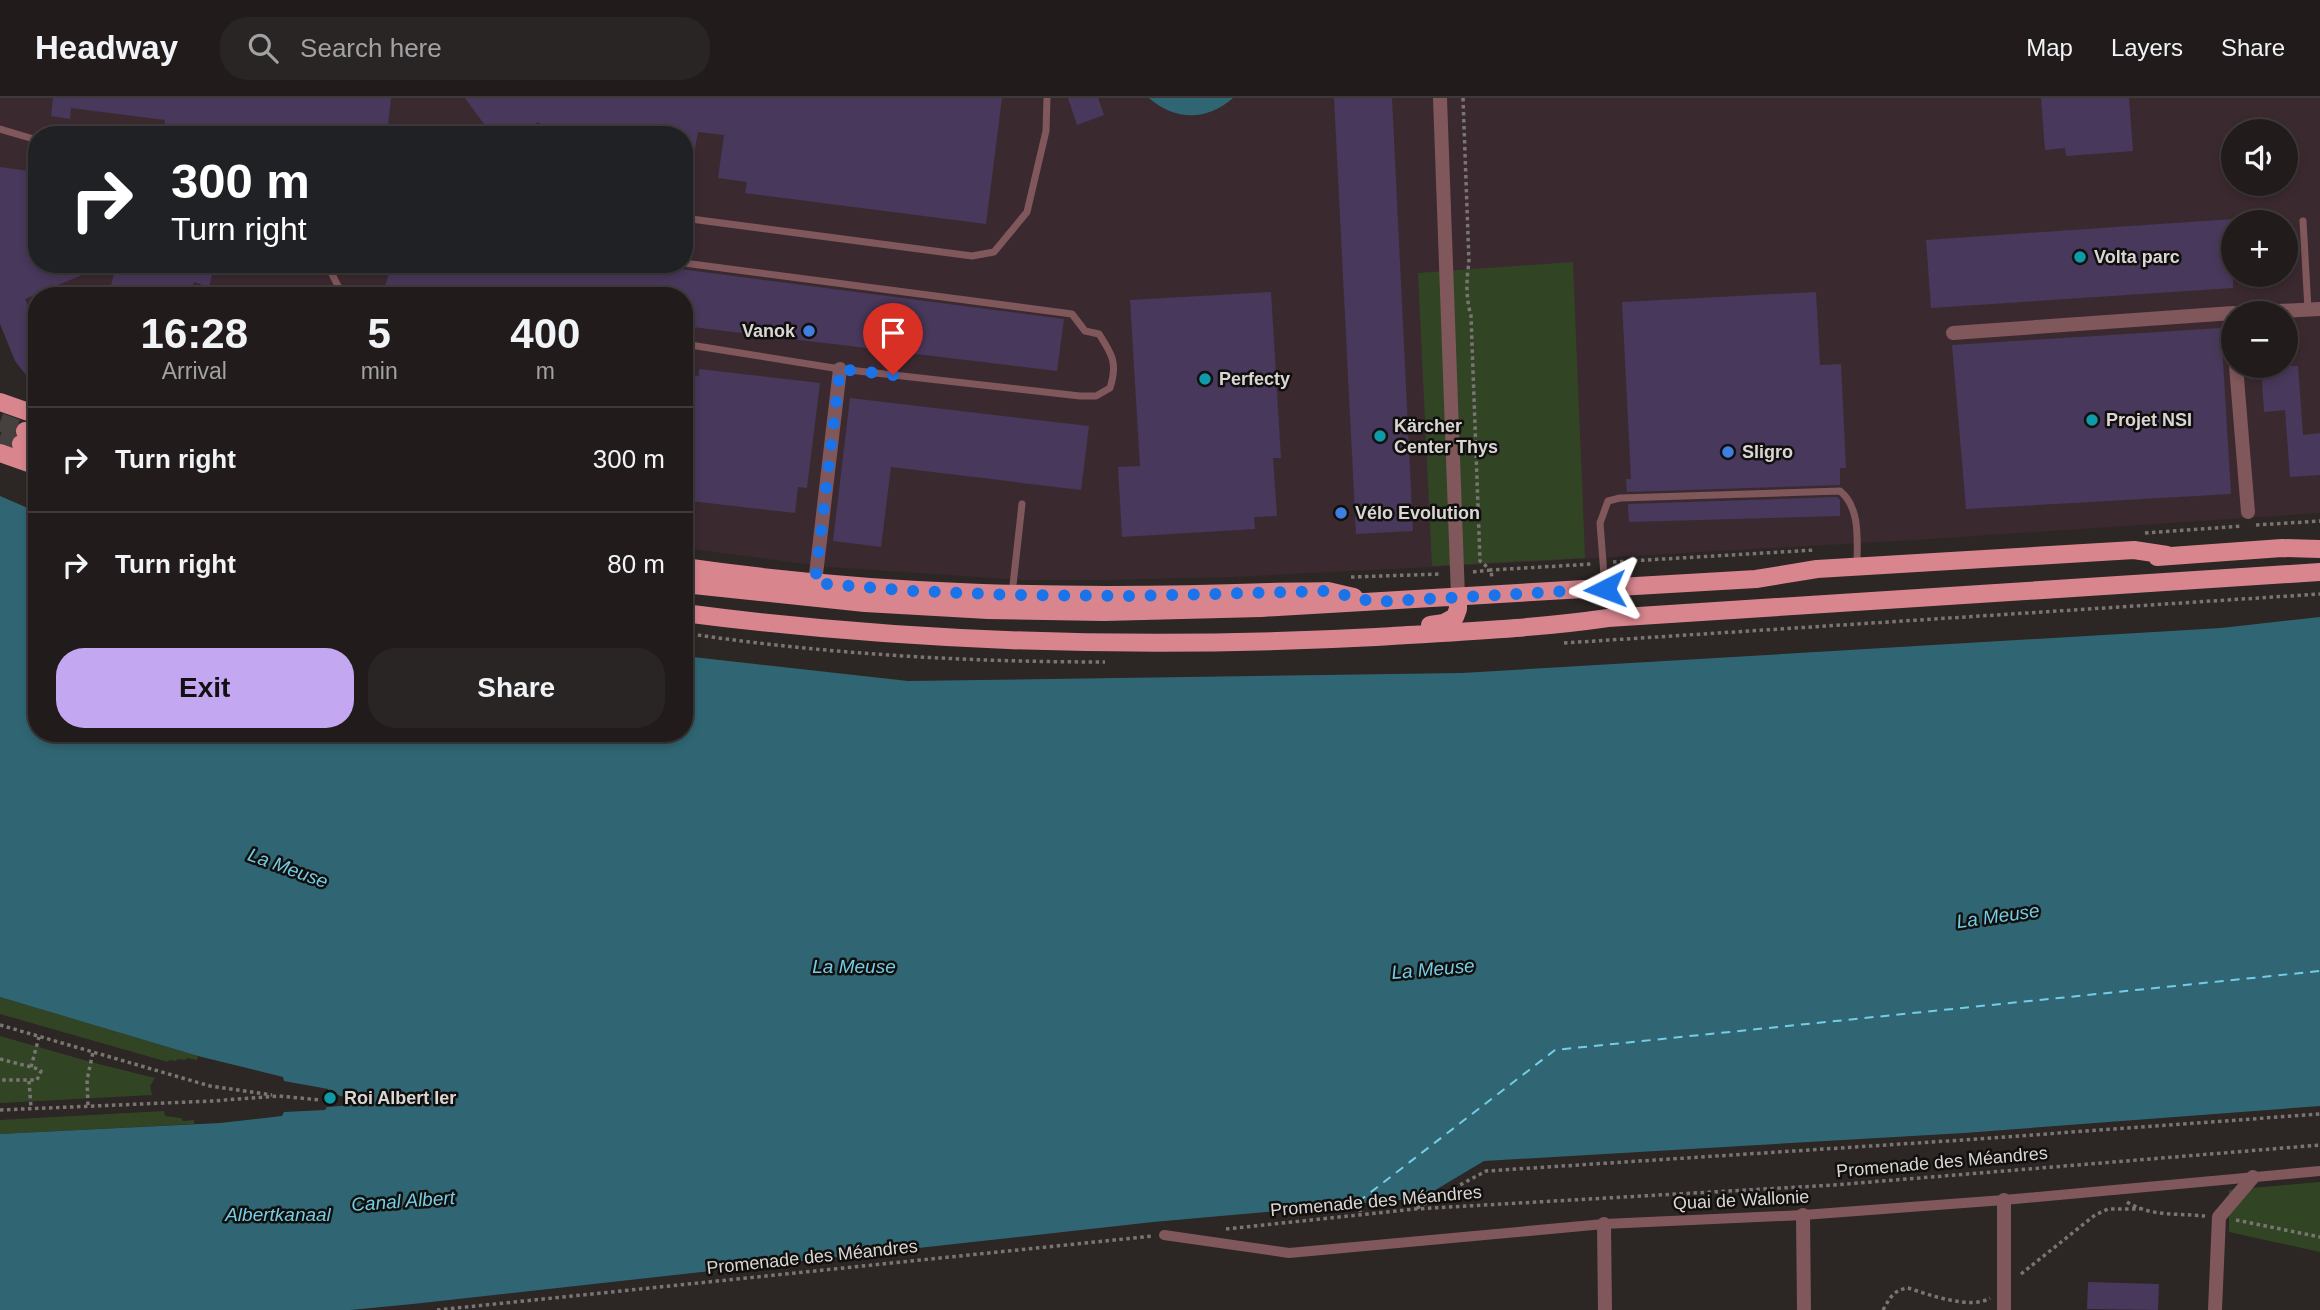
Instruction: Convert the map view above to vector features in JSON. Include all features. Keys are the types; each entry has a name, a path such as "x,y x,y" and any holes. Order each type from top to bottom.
{"main road":[{"path":"0,402 28,412"},
{"path":"0,453 28,463"},
{"path":"2282,548 2320,538"},
{"path":"1756,579 1790,582 2134,562 2167,555 2282,548 2320,549"},
{"path":"693,585 864,603 988,610 1188,612 1756,579 1817,569 1857,566 2134,550 2167,555"},
{"path":"693,568 815,583 914,591 1134,596 1328,591 1374,602"},
{"path":"693,614 831,629 969,638 1263,641 1541,627 1608,618 2320,572"},
{"path":"1263,641 1322,632 1444,623 1455,617 1458,597"}],"street":[{"path":"1440,98 1458,597"},
{"path":"1953,333 2221,314"},
{"path":"815,583 840,369"},
{"path":"2237,378 2248,512"},
{"name":"Quai de Wallonie","path":"1164,1235 1289,1253 1604,1224 1803,1215 2320,1171"},
{"path":"2215,1310 2219,1217 2253,1177"},
{"path":"2004,1200 2004,1310"},
{"path":"1803,1215 1804,1310"},
{"path":"1604,1224 1605,1310"}],"lane":[{"path":"693,219 972,256 994,252 1027,212 1046,131 1047,98"},
{"path":"0,129 28,137"},
{"path":"2303,221 2314,310"},
{"path":"693,263 1072,314 1086,331 1099,334 1112,354 1115,372 1111,388 1096,396 840,369 693,345"},
{"path":"1605,589 1600,523 1608,501 1620,498 1840,491 1847,497 1856,517 1857,566"},
{"path":"1012,595 1023,504"}],"path":[{"path":"1463,98 1468,306 1471,316 1480,561 1491,570 1603,563"},
{"path":"1339,577 1426,573"},
{"path":"1564,643 2320,594"},
{"path":"0,1025 210,1086 320,1100"},
{"path":"31,1067 39,1037"},
{"path":"88,1106 87,1080 93,1052"},
{"path":"0,1059 41,1071 37,1080 29,1082 0,1080"},
{"path":"29,1082 31,1108"},
{"path":"0,1110 279,1096"},
{"path":"1415,1209 1486,1171 2320,1114"},
{"name":"Promenade des Méandres","path":"1216,1230 1415,1209 1834,1185 2320,1145"},
{"path":"1358,1202 1361,1215"},
{"name":"Promenade des Méandres","path":"438,1310 1164,1235"}],"shaded area":[{"path":"0,98 2320,98 2320,513 1474,565 1232,577 1022,580 829,567 693,549 693,287 28,287 28,377 21,369 0,323"}],"green space":[{"path":"1573,262 1585,558 1432,566 1418,273"},
{"path":"0,997 198,1056 197,1060 187,1058 168,1062 0,1014"},
{"path":"0,1036 155,1078 150,1086 152,1095 0,1103"},
{"path":"164,1111 165,1116 181,1118 183,1121 194,1120 194,1124 0,1134 0,1120"},
{"path":"2320,1182 2320,1252 2229,1232 2229,1190"}],"water":[{"path":"1149,98 1233,98 1213,111 1191,115 1169,111"},
{"name":"La Meuse","path":"0,496 28,508 28,742 693,742 693,657 908,681 1462,673 2221,628 2320,617 2320,1106 1964,1133 1484,1161 1422,1198 1153,1222 350,1310 0,1310 0,1134 220,1123 282,1116 284,1112 325,1110 327,1107 352,1105 353,1100 329,1092 328,1089 284,1081 283,1077 198,1056 0,997"}],"building":[{"path":"53,98 391,98 388,126 164,126 165,120 71,108 70,119 51,116"},
{"path":"465,98 1002,98 986,224 745,193 747,182 718,178 724,135 698,132 693,160 693,126 541,126 538,122 533,126 485,126"},
{"path":"1068,98 1098,98 1104,115 1077,125"},
{"path":"1334,98 1392,98 1413,531 1356,534"},
{"path":"2041,98 2129,98 2133,151 2066,156 2065,148 2045,150"},
{"path":"0,167 28,171 28,273 87,273 53,287 28,287 28,298 25,299 28,306 28,378 15,361 0,324"},
{"name":"Volta parc","path":"2221,220 2221,287 2233,288 1931,308 1926,240"},
{"path":"693,271 1064,319 1057,371 693,327 693,287 385,287 389,273 693,273"},
{"path":"114,273 213,273 209,287 194,282 192,287 111,287"},
{"name":"Perfecty","path":"1271,292 1281,458 1273,458 1277,516 1254,517 1255,529 1122,537 1118,467 1140,466 1130,300"},
{"path":"1816,292 1820,365 1841,364 1846,468 1840,468 1840,485 1627,492 1626,479 1631,479 1622,302"},
{"name":"Projet NSI","path":"2221,328 2221,378 2224,378 2231,494 1966,509 1952,345"},
{"path":"2298,366 2303,435 2320,433 2320,475 2290,477 2285,410 2264,412 2262,378 2298,378"},
{"path":"699,369 820,383 807,488 798,487 795,513 693,501 693,375 699,376"},
{"path":"850,398 1089,426 1081,490 891,467 881,547 833,541"},
{"path":"1837,497 1840,500 1840,516 1629,522 1628,504"},
{"path":"2088,1282 2159,1284 2158,1310 2087,1309"}],"ferry route":[{"path":"1358,1202 1555,1050 2320,971"}],"tunnel":[{"path":"0,422 25,431"},
{"path":"0,437 21,444"}],"place":[{"name":"Volta parc","path":"2080,257"},
{"name":"Vanok","path":"809,331"},
{"name":"Perfecty","path":"1205,379"},
{"name":"Projet NSI","path":"2092,420"},
{"name":"Kärcher Center Thys","path":"1380,436"},
{"name":"Sligro","path":"1728,452"},
{"name":"Vélo Evolution","path":"1341,513"},
{"name":"Roi Albert Ier","path":"330,1098"}],"route":[{"path":"893,375 840,369 815,583 985,595 1134,596 1328,591 1374,602 1605,589"}],"water label":[{"name":"Canal Albert","path":"403,1201"},
{"name":"Albertkanaal","path":"278,1214"}]}
